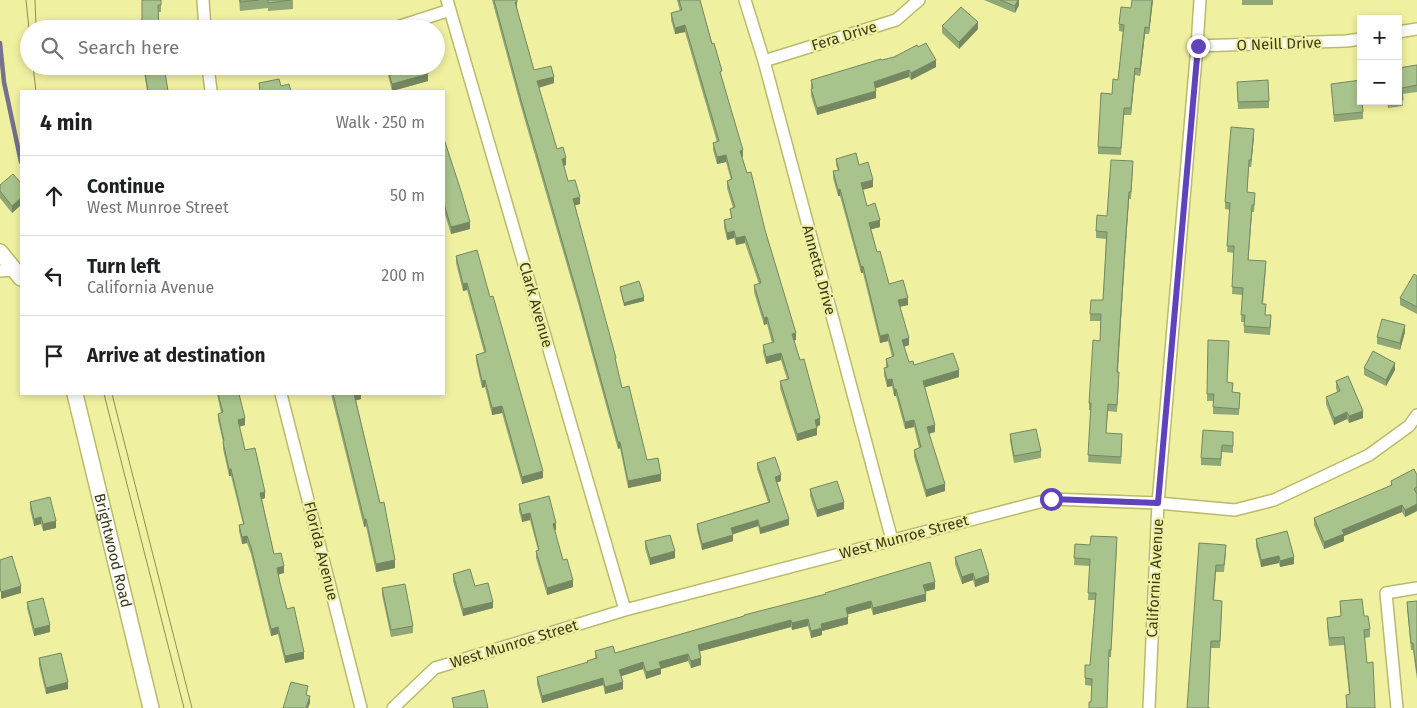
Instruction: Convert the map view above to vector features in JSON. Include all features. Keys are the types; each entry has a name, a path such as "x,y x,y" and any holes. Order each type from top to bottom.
{"street":[{"path":"203,0 204,20"},
{"name":"Annetta Drive","path":"745,0 764,61 892,540"},
{"name":"Fera Drive","path":"764,61 896,20 919,0"},
{"name":"California Avenue","path":"1149,708 1158,503 1198,46 1200,0"},
{"path":"413,20 449,5"},
{"name":"Clark Avenue","path":"449,5 625,610"},
{"path":"1402,31 1417,29"},
{"name":"O Neill Drive","path":"1198,46 1357,40"},
{"path":"209,75 211,90"},
{"path":"0,252 19,274"},
{"path":"0,270 19,274"},
{"name":"Brightwood Road","path":"75,395 151,708"},
{"name":"Florida Avenue","path":"281,395 361,708"},
{"name":"West Munroe Street","path":"394,708 435,668 625,610 1051,499 1158,503 1235,510 1274,500 1369,455 1409,426 1417,415"},
{"path":"1397,708 1386,593 1417,588"}],"building":[{"path":"142,0 161,0 161,5 158,5 159,20 142,20"},
{"path":"240,0 259,0 240,2"},
{"path":"268,0 291,0 268,3"},
{"path":"494,0 517,0 515,2 534,70 551,66 554,77 537,81 557,149 563,147 566,158 562,159 568,181 575,180 580,197 573,199 616,358 622,388 629,386 647,460 658,458 661,474 628,481 620,442 618,442"},
{"path":"679,0 700,0 712,44 714,43 722,71 720,72 743,150 740,151 747,173 751,172 765,230 796,333 792,334 800,360 804,359 820,418 815,420 817,428 797,434 780,381 789,379 781,353 766,357 763,345 774,342 767,317 764,318 754,285 761,283 745,236 736,238 734,231 727,233 724,220 732,218 730,209 735,207 727,181 732,179 726,155 717,157 713,143 719,141 685,25 675,28 671,13 682,10"},
{"path":"1000,0 1018,0 1015,6"},
{"path":"1132,0 1152,0 1149,28 1145,27 1140,69 1135,68 1131,108 1124,108 1121,148 1098,147 1101,93 1112,94 1113,79 1118,80 1124,25 1119,24 1121,7 1131,8"},
{"path":"961,7 978,22 959,42 942,26"},
{"path":"926,43 936,60 911,73 909,70 874,82 876,91 817,108 811,89 813,88 811,80 881,59 894,57 917,45 918,47"},
{"path":"1417,65 1417,85 1402,88 1402,67"},
{"path":"145,75 165,75 168,90 148,90"},
{"path":"390,75 424,75 392,84"},
{"path":"279,79 281,86 289,84 291,90 260,90 259,83"},
{"path":"1268,80 1269,101 1238,102 1237,82"},
{"path":"1357,81 1357,105 1362,105 1363,112 1334,115 1331,84"},
{"path":"1231,127 1254,129 1251,160 1249,160 1247,192 1255,193 1254,205 1252,205 1248,260 1266,261 1262,304 1266,304 1265,315 1271,315 1270,328 1244,326 1245,315 1241,315 1243,288 1232,287 1234,246 1227,246 1230,203 1225,202"},
{"path":"445,142 470,222 451,227 445,207"},
{"path":"856,153 859,165 868,162 873,180 861,183 867,206 875,203 880,220 869,223 877,252 880,251 889,284 903,280 908,298 898,300 909,338 902,340 909,362 913,361 914,365 953,353 959,370 923,381 935,425 927,427 945,484 926,490 914,450 921,447 914,420 905,422 892,379 887,380 884,368 888,367 886,359 894,356 888,334 880,336 863,266 861,267 840,189 838,190 833,171 839,170 836,159"},
{"path":"1111,160 1133,161 1125,247 1117,372 1119,372 1117,405 1108,404 1106,433 1122,434 1121,457 1088,455 1093,340 1100,341 1101,314 1090,314 1091,300 1103,300 1107,232 1096,231 1097,215 1107,216"},
{"path":"13,174 20,182 20,199 12,206 0,191 0,185"},
{"path":"477,250 490,297 493,296 543,471 522,477 502,406 492,408 485,380 482,381 476,355 486,352 467,283 463,284 456,256"},
{"path":"1414,274 1417,276 1417,307 1400,298"},
{"path":"639,281 644,297 624,303 620,287"},
{"path":"1382,319 1405,325 1400,343 1377,337"},
{"path":"1208,340 1229,341 1227,382 1233,383 1232,392 1240,393 1239,409 1213,407 1214,394 1207,394"},
{"path":"1373,351 1395,363 1386,380 1364,368"},
{"path":"1348,376 1363,411 1349,416 1347,412 1334,418 1326,397 1340,391 1336,381"},
{"path":"218,395 239,395 245,418 238,420 245,450 255,448 265,492 260,493 274,554 281,553 284,566 277,568 280,583 287,609 294,607 304,652 285,656 278,627 271,629 251,547 247,536 242,537 239,525 244,524 231,469 229,469 218,414 223,412"},
{"path":"333,395 354,395 380,503 384,502 395,560 376,564 366,519 364,519"},
{"path":"1036,429 1041,451 1014,456 1010,434"},
{"path":"1203,430 1233,432 1233,446 1222,445 1221,459 1201,458"},
{"path":"775,457 781,475 775,477 789,519 760,528 758,520 731,528 733,535 702,544 697,524 770,502 757,463"},
{"path":"1414,469 1417,475 1417,487 1414,489 1417,494 1417,504 1405,510 1402,505 1342,530 1344,534 1324,542 1314,518 1392,485 1391,481"},
{"path":"837,481 844,502 817,510 810,489"},
{"path":"549,496 556,523 553,524 563,560 567,559 573,580 547,588 536,551 539,550 530,513 522,515 519,504"},
{"path":"50,497 56,521 43,524 41,517 34,519 30,502"},
{"path":"1287,531 1294,557 1280,561 1279,556 1261,560 1256,539"},
{"path":"670,535 675,551 650,558 645,541"},
{"path":"1091,536 1117,537 1107,708 1089,708 1092,679 1085,678 1085,665 1090,665 1096,593 1088,593 1090,559 1074,558 1075,544 1090,545"},
{"path":"1199,543 1226,545 1224,565 1216,565 1213,600 1222,601 1220,641 1211,641 1208,708 1187,708"},
{"path":"981,549 989,575 975,580 973,573 962,577 955,557"},
{"path":"12,556 21,586 1,592 0,560"},
{"path":"930,562 935,582 923,585 926,594 873,608 871,601 846,608 848,617 821,624 822,628 811,631 808,619 792,623 791,620 698,645 701,658 691,661 688,654 659,662 661,668 646,672 643,662 619,670 623,682 605,687 603,678 542,696 537,677 597,658 595,651 613,646 615,653 744,615 826,594"},
{"path":"470,569 475,586 488,583 493,602 463,609 453,574"},
{"path":"405,584 413,626 391,630 382,588"},
{"path":"43,598 50,625 34,629 27,602"},
{"path":"1362,599 1364,616 1368,616 1370,629 1364,630 1367,663 1373,662 1375,708 1347,708 1346,695 1350,694 1344,637 1329,638 1327,618 1341,616 1340,601"},
{"path":"1417,601 1417,673 1413,643 1411,643 1407,602"},
{"path":"61,653 68,682 46,688 39,658"},
{"path":"291,682 308,686 306,695 310,696 306,708 283,708"},
{"path":"484,690 488,708 454,708 452,698"}],"waterway":[{"path":"0,43 4,82 20,157"}],"tram line":[{"path":"26,0 28,20"},
{"path":"35,0 36,20"},
{"path":"34,75 36,90"},
{"path":"104,395 184,708"},
{"path":"112,395 192,708"}],"route":[{"path":"1051,499 1158,503 1198,46"}]}
